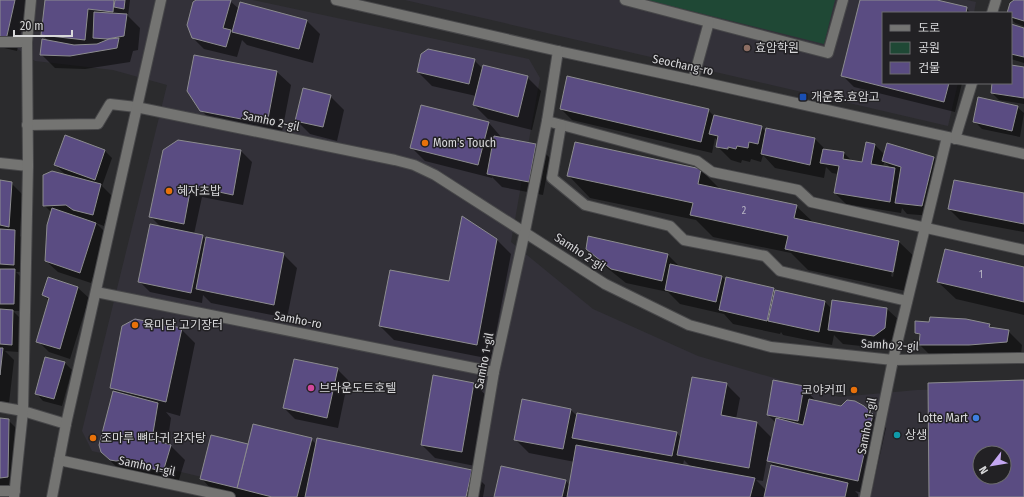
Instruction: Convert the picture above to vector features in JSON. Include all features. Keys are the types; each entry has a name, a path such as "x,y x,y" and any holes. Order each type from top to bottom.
{"street":[{"path":"0,491 15,494 23,411 28,166 27,42 31,0"},
{"path":"52,497 66,424 161,0"},
{"name":"Seochang-ro","path":"336,0 558,51 1024,154"},
{"path":"625,0 828,53 842,0"},
{"path":"992,12 996,0"},
{"path":"693,80 709,22"},
{"path":"0,42 27,42"},
{"name":"Samho 1-gil","path":"473,497 494,372 525,231 547,121 558,51"},
{"name":"Samho 1-gil","path":"865,497 893,360 925,229 951,138 972,84"},
{"name":"Samho 2-gil","path":"27,125 98,124 110,104 136,107 414,165 435,175 525,231 605,284 689,325 771,347 893,360 1024,358"},
{"path":"547,121 697,161 712,172 798,190 811,202 925,229 1024,250"},
{"path":"561,124 552,178 585,205 670,226 684,240 765,256 780,271 907,301"},
{"path":"0,162 28,166"},
{"name":"Samho-ro","path":"96,292 494,372"},
{"path":"0,407 23,411 66,424"},
{"name":"Samho 1-gil","path":"59,460 230,497"}],"shaded area":[{"path":"0,0 253,0 529,59 540,78 511,242 593,309 698,356 839,397 917,390 1024,387 1024,497 287,497 92,451 82,431 167,85 113,70 35,61 9,43 0,42"},
{"name":"효암학원","path":"405,0 967,0 976,2 974,12 882,12 882,84 958,84 948,126"}],"green space":[{"path":"647,0 835,0 824,44"}],"building":[{"path":"0,0 15,0 6,40 0,39"},
{"path":"45,0 114,0 113,12 88,9 85,40 41,35"},
{"path":"115,0 125,0 124,9 114,7"},
{"path":"196,0 231,0 223,28 231,30 226,47 192,38 187,25 193,2"},
{"path":"860,0 937,0 967,7 966,12 882,12 882,84 949,84 944,102 841,76"},
{"path":"1014,0 1024,0 1024,21 1012,17 1012,12 1007,12 1010,3"},
{"path":"240,2 307,20 299,49 232,32"},
{"path":"94,12 127,14 124,36 107,39 93,38"},
{"path":"1012,24 1024,28 1024,57 1012,54"},
{"path":"119,38 117,48 70,56 40,55 42,39 74,45 97,44 109,39"},
{"path":"428,49 475,59 469,84 417,72 421,54"},
{"path":"194,55 277,71 267,124 200,111 187,91"},
{"path":"483,65 528,76 518,117 473,105"},
{"path":"1012,65 1024,67 1024,98 991,93 992,84 1012,84"},
{"path":"567,76 709,109 701,142 560,109"},
{"path":"303,88 331,95 323,127 295,121"},
{"path":"978,97 1018,106 1012,131 973,122"},
{"path":"421,105 489,122 478,165 410,148"},
{"path":"714,115 762,126 758,144 749,142 748,148 737,146 736,149 716,147 718,136 709,134"},
{"path":"766,128 815,138 810,165 761,154"},
{"path":"65,135 105,150 95,180 54,165"},
{"path":"494,136 536,144 529,182 487,174"},
{"path":"178,140 241,150 233,195 191,186 184,224 149,217 163,150"},
{"path":"575,142 701,169 698,184 797,205 794,218 899,241 893,272 785,249 788,236 690,215 693,203 567,176"},
{"path":"866,142 875,144 871,164 895,168 890,202 834,193 839,166 820,163 823,149 844,152 843,159 862,162"},
{"path":"887,143 934,157 922,206 895,203 901,167 882,161"},
{"path":"52,171 101,184 93,215 73,210 66,205 43,206 43,175"},
{"path":"0,180 12,182 9,227 0,225"},
{"path":"954,180 1024,193 1024,224 948,209"},
{"path":"52,208 96,223 80,273 45,261 47,225"},
{"path":"462,216 497,239 477,345 379,326 390,270 449,281"},
{"path":"150,224 203,235 191,293 138,282"},
{"path":"0,229 15,230 14,265 0,264"},
{"path":"588,236 668,254 662,281 611,269 586,249"},
{"path":"206,237 284,253 274,305 196,289"},
{"path":"945,249 1024,267 1024,302 937,282"},
{"path":"670,264 722,276 716,302 665,290"},
{"path":"0,269 15,269 14,304 0,304"},
{"path":"48,277 78,287 60,349 36,342 49,298 42,295"},
{"path":"726,277 774,288 767,321 719,310"},
{"path":"775,290 825,301 819,332 768,321"},
{"path":"832,300 887,308 885,328 874,336 828,330"},
{"path":"0,309 13,310 12,345 0,344"},
{"path":"930,317 966,319 990,324 989,327 1009,330 1007,342 969,345 919,345 920,334 915,333 915,321 929,322"},
{"path":"135,319 182,328 166,402 110,388 122,326"},
{"path":"0,348 3,348 0,375"},
{"path":"45,357 65,362 54,399 35,394"},
{"name":"브라운도트호텔","path":"294,359 338,368 327,418 283,408"},
{"path":"433,375 474,383 462,452 421,445"},
{"path":"692,377 727,383 721,415 757,422 749,468 677,455"},
{"path":"773,380 804,386 798,421 767,415"},
{"name":"Lotte Mart","path":"1024,380 1024,497 929,497 928,383"},
{"path":"113,391 158,403 152,439 171,445 163,472 123,460 110,460 101,452 99,445"},
{"path":"522,399 571,409 563,449 514,440"},
{"path":"809,399 841,406 847,400 855,401 864,406 873,414 858,481 767,461 776,418 803,425"},
{"path":"577,413 677,432 672,456 572,438"},
{"path":"0,418 9,419 8,477 0,478"},
{"path":"253,424 312,438 297,497 272,497 237,488"},
{"path":"211,435 248,444 237,488 200,479"},
{"path":"317,438 472,470 466,497 305,497"},
{"path":"576,445 755,478 750,497 567,497"},
{"path":"771,465 848,483 845,497 764,497"},
{"path":"501,466 566,480 562,497 494,497"}],"place":[{"name":"효암학원","path":"747,48"},
{"name":"개운중.효암고","path":"803,97"},
{"name":"Mom's Touch","path":"425,143"},
{"name":"혜자초밥","path":"169,191"},
{"name":"육미담 고기장터","path":"135,325"},
{"name":"브라운도트호텔","path":"311,388"},
{"name":"코야커피","path":"854,390"},
{"name":"Lotte Mart","path":"976,418"},
{"name":"상생","path":"897,435"},
{"name":"조마루 뼈다귀 감자탕","path":"93,438"}]}
